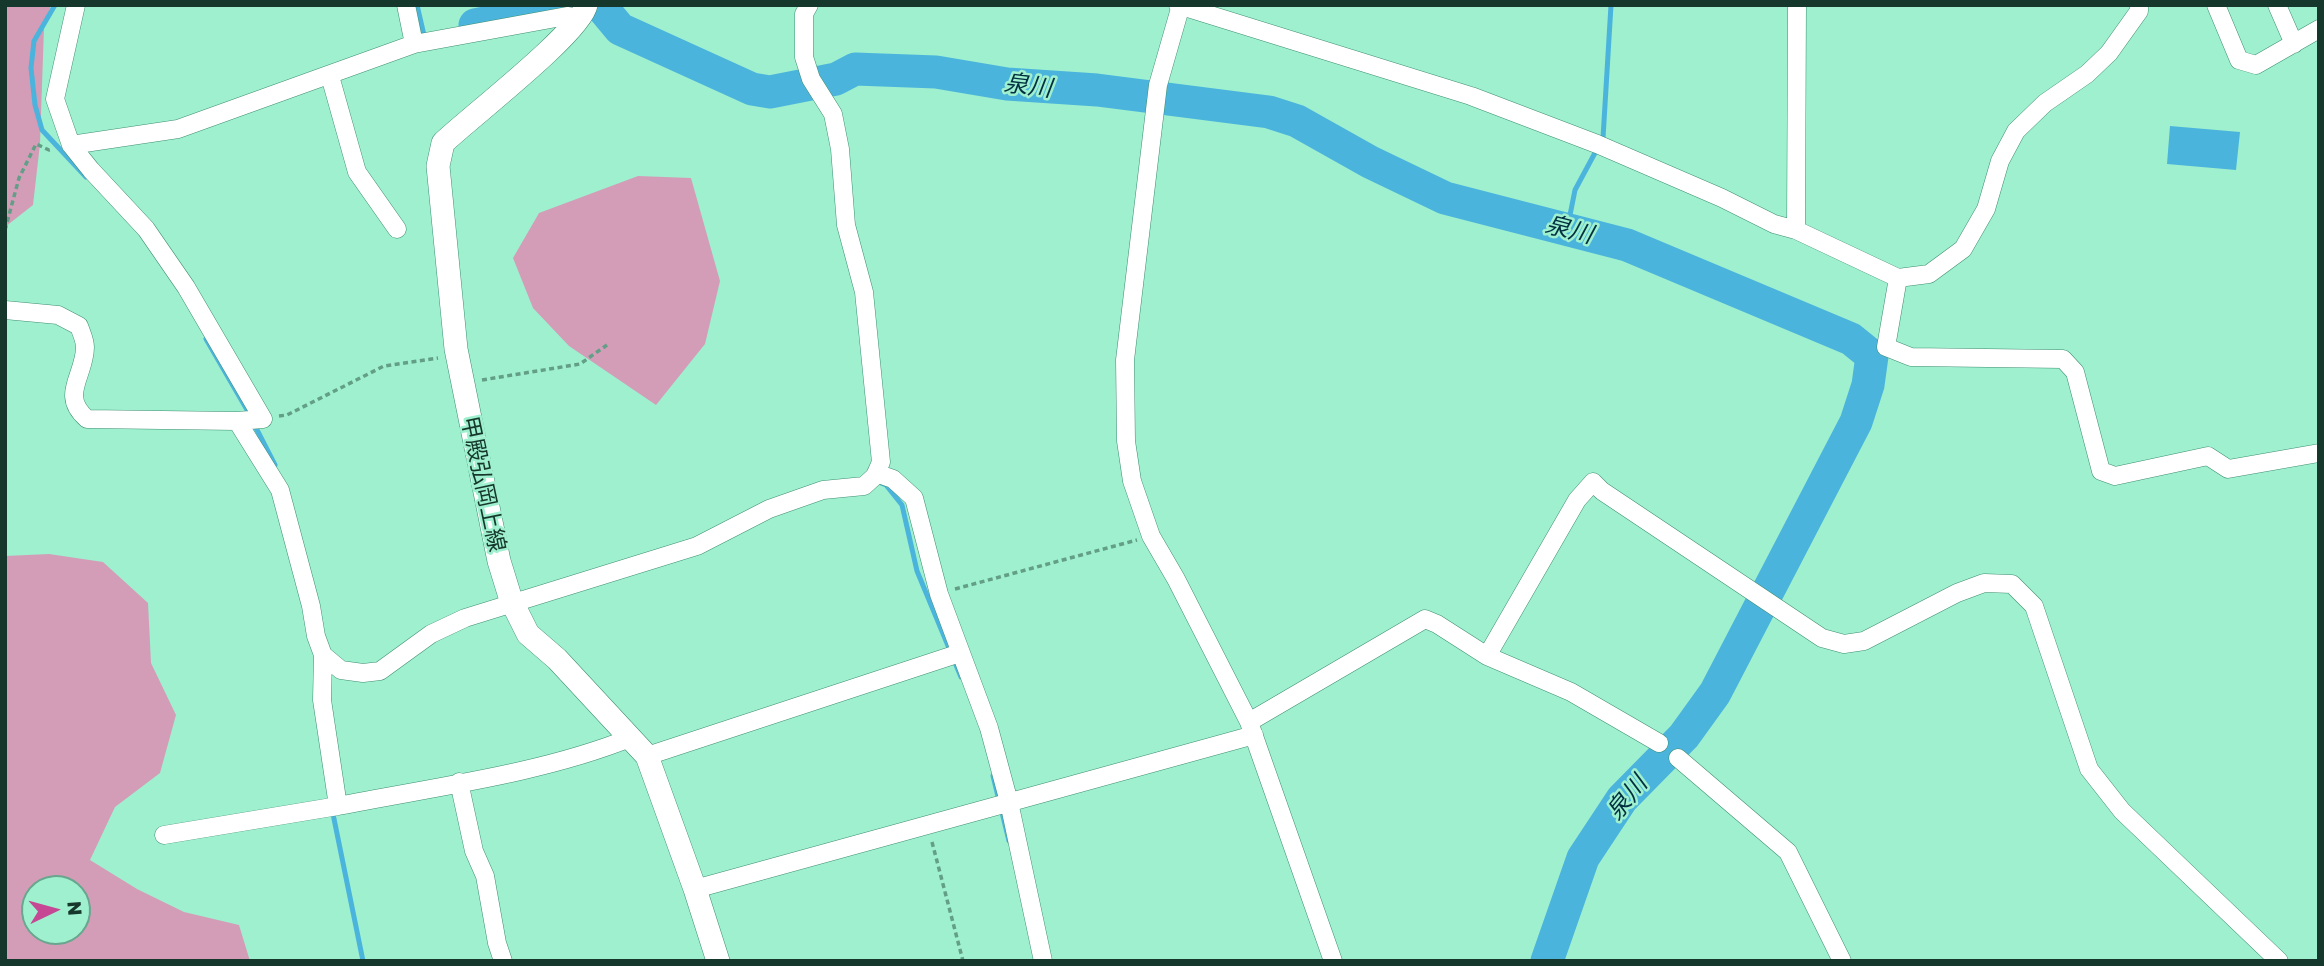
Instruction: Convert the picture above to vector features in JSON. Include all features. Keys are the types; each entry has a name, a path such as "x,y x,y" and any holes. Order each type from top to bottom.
{"main road":[{"name":"甲殿弘岡上線","path":"584,11 561,40 443,143 438,166 457,356 499,561 510,597 528,634 557,659 648,757 718,961"}],"street":[{"path":"76,5 55,99 71,145 146,229 186,286 280,490 323,655 322,700 330,807"},
{"path":"406,5 414,44"},
{"path":"323,655 341,670 363,673 380,671 431,634 510,597 697,546 769,509 823,490 864,486 873,477 881,462 864,292 846,225 840,149 833,114 815,84 804,57 804,14 809,5"},
{"path":"1796,230 1797,5"},
{"path":"1333,961 1252,728 1176,579 1151,536 1132,481 1126,441 1125,360 1158,85 1180,6 1471,96 1601,146 1722,198 1774,224 1796,230 1898,278 1929,274 1963,249 1986,209 2000,161 2016,131 2045,103 2087,74 2109,53 2139,11 2139,5"},
{"path":"2216,5 2239,60 2256,65 2319,29"},
{"path":"2277,5 2294,44"},
{"path":"71,145 178,129 414,44 584,11"},
{"path":"330,76 356,172 397,229"},
{"path":"1898,278 1886,347 1911,357 2063,359 2075,372 2101,471 2115,476 2208,456 2228,469 2319,453"},
{"path":"5,310 58,315 79,326 85,346 73,397 76,410 87,419 250,420"},
{"path":"873,477 893,479 914,498 939,594 951,656 989,728 1000,804 1043,961"},
{"path":"1487,656 1577,500 1593,482 1602,491 1822,638 1844,644 1864,641 1958,593 1984,583 2012,584 2034,606 2089,769 2122,811 2279,961"},
{"path":"695,889 1000,804 1252,728 1425,619 1487,656 1572,692 1658,743"},
{"path":"648,757 951,656"},
{"path":"164,835 459,782 545,764 630,738"},
{"path":"1678,758 1788,852 1842,961"},
{"path":"459,782 474,851 485,876 503,961"}],"path":[{"path":"5,230 19,178 36,144 49,150"},
{"path":"462,383 580,364 607,345"},
{"path":"250,420 287,415 384,366 457,356"},
{"path":"939,594 1151,536"},
{"path":"927,823 963,961"}],"shaded area":[{"path":"5,5 51,5 44,27 40,144 33,205 5,227"},
{"path":"638,176 691,178 720,281 705,344 656,405 569,346 533,308 513,258 539,213"},
{"path":"49,554 103,562 148,603 151,663 176,715 160,773 115,807 90,860 137,889 184,912 239,925 250,961 5,961 5,556"}],"water":[{"path":"2170,126 2240,132 2236,170 2167,164"}],"waterway":[{"path":"55,5 34,41 31,68 35,105 42,130 86,177"},
{"path":"417,5 424,35"},
{"name":"泉川","path":"475,25 572,5"},
{"name":"泉川","path":"600,5 620,29 752,89 770,92 836,79 855,69 936,72 1007,84 1097,90 1269,112 1297,121 1370,162 1445,198 1627,245 1851,339 1872,356 1868,385 1856,422 1715,693 1684,736 1622,799 1583,858 1547,961"},
{"path":"1567,230 1575,190 1603,138 1611,5"},
{"path":"206,339 250,415"},
{"path":"254,424 275,465"},
{"path":"881,483 886,485 902,505 917,571 961,677"},
{"path":"993,776 1009,841"},
{"path":"332,809 363,961"}]}
